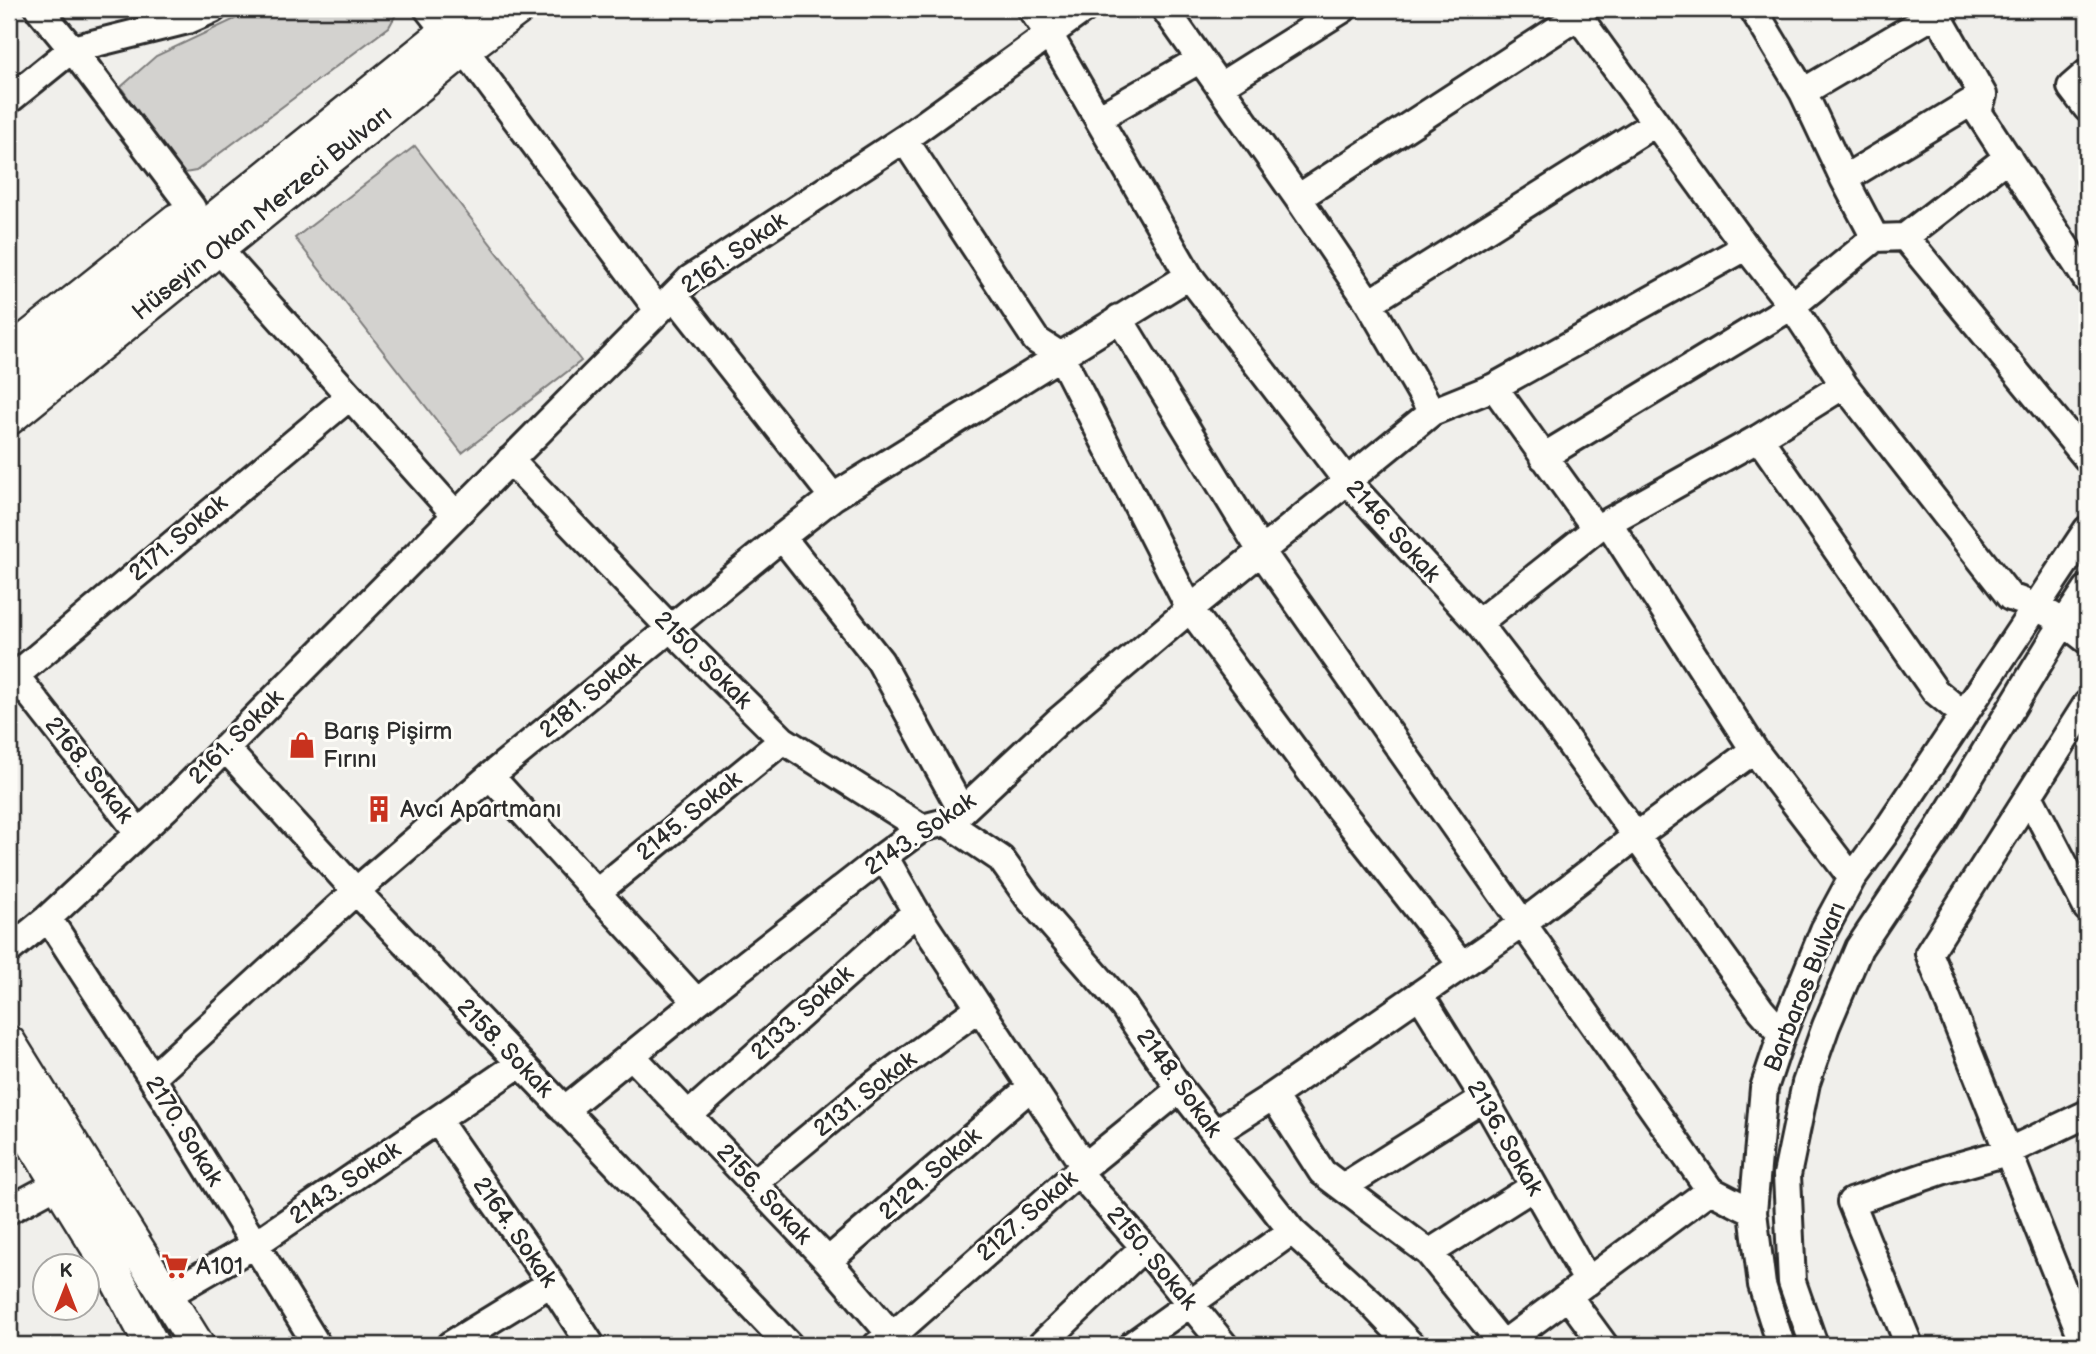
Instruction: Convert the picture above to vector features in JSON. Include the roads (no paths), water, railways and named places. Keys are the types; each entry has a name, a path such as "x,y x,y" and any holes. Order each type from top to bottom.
{"main road":[{"name":"Hüseyin Okan Merzeci Bulvarı","path":"9,385 475,9"},
{"name":"Hüseyin Okan Merzeci Bulvarı","path":"9,418 446,30 517,9"},
{"path":"9,354 387,51 446,30 438,93 9,440"},
{"path":"9,1043 197,1345"},
{"path":"9,1103 112,1269 143,1342"}],"street":[{"path":"39,9 192,208"},
{"path":"9,100 72,49 183,14 213,9"},
{"name":"2146. Sokak","path":"1031,9 1049,34 1189,276 1347,481 1478,623 1549,715 1760,1010 1782,1034"},
{"name":"2161. Sokak","path":"9,950 48,918 166,808 690,279 904,139 1084,9"},
{"path":"1165,9 1369,303 1432,412"},
{"path":"1220,86 1343,9"},
{"path":"1753,9 1803,92 1875,238"},
{"path":"1803,92 1936,11 1983,95 1978,113 2087,280"},
{"path":"1298,198 1575,13 1792,306 1844,385 2010,597 2038,606 2087,640"},
{"path":"446,30 666,302 833,497"},
{"path":"1098,118 1199,60"},
{"path":"2087,73 2071,88 2087,108"},
{"path":"1844,179 1983,95"},
{"path":"1369,303 1656,123"},
{"path":"904,139 1036,340 1061,356 1190,609 1324,790 1462,965"},
{"path":"1543,457 1792,306 1875,238 1905,237 2008,157"},
{"path":"1905,237 2087,458"},
{"name":"2143. Sokak","path":"564,1110 884,856 943,820 1190,609 1432,412 1494,387 1746,247"},
{"path":"229,261 455,514"},
{"name":"2181. Sokak","path":"152,1078 356,891 491,776 833,497 1189,276"},
{"path":"1119,318 1261,551 1710,1190 1752,1212"},
{"path":"1478,623 1602,526 1759,438 1844,385"},
{"path":"1494,387 1543,457 1602,526 1754,750 1852,878"},
{"name":"2171. Sokak","path":"12,678 349,397"},
{"path":"1759,438 1935,691 1963,715"},
{"name":"2150. Sokak","path":"510,460 671,629 783,740 943,820"},
{"name":"Barbaros Bulvarı","path":"1781,1345 1762,1285 1752,1212 1764,1088 1782,1034 1824,930 1852,878 1883,836 2087,530"},
{"path":"782,537 880,662 943,820"},
{"name":"Barbaros Bulvarı","path":"1814,1345 1792,1282 1787,1175 1806,1083 1826,1026 1859,948 1937,831 2087,589"},
{"name":"2168. Sokak","path":"12,678 138,832"},
{"path":"2085,1345 1929,953 2087,704"},
{"name":"2145. Sokak","path":"596,893 783,740"},
{"name":"2158. Sokak","path":"225,748 519,1064 789,1345"},
{"path":"1215,1133 1273,1097 1523,923 1754,750"},
{"path":"491,776 697,1002"},
{"path":"2029,796 2087,908"},
{"name":"2148. Sokak","path":"943,820 1000,859 1028,897 1123,1006 1180,1089 1292,1231 1370,1302 1411,1345"},
{"name":"2150. Sokak","path":"884,856 916,912 1032,1086 1081,1169 1224,1345"},
{"name":"2133. Sokak","path":"689,1115 916,912"},
{"name":"2170. Sokak","path":"48,918 152,1078 317,1345"},
{"name":"2136. Sokak","path":"1420,995 1484,1098 1533,1187 1604,1345"},
{"name":"2131. Sokak","path":"754,1184 864,1092 979,1007"},
{"name":"2156. Sokak","path":"631,1055 828,1262 890,1342"},
{"name":"2143. Sokak","path":"166,1297 254,1245 519,1064"},
{"name":"2129. Sokak","path":"828,1262 1032,1086"},
{"name":"2127. Sokak","path":"890,1342 1081,1169 1180,1089"},
{"path":"1273,1097 1322,1172 1429,1253 1503,1345 1710,1190"},
{"path":"1343,1187 1484,1098"},
{"path":"1909,1345 1851,1202 2007,1152 2087,1114"},
{"name":"2164. Sokak","path":"437,1120 591,1345"},
{"path":"9,1210 59,1183"},
{"path":"1429,1253 1533,1187"},
{"path":"1132,1345 1292,1231"},
{"path":"1041,1345 1144,1247"},
{"path":"450,1345 551,1283"}],"place":[{"name":"Barış Pişirm Fırını","path":"302,745"},
{"name":"Avcı Apartmanı","path":"379,809"},
{"name":"A101","path":"175,1266"}]}
